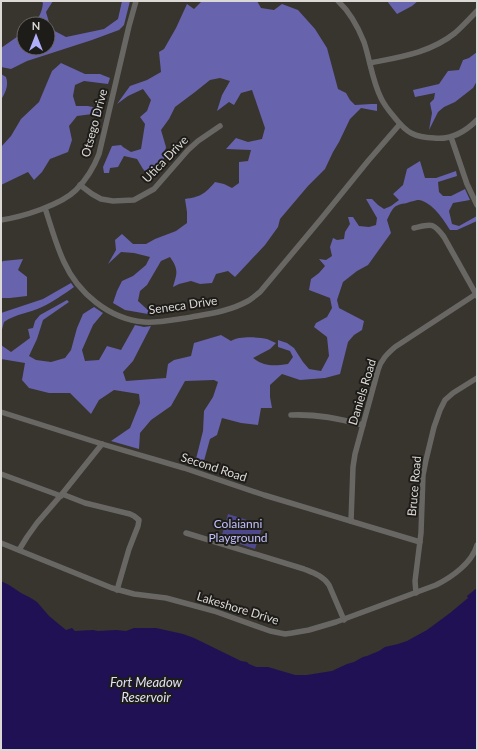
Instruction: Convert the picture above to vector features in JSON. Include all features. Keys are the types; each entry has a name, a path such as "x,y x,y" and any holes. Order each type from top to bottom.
{"street":[{"name":"Otsego Drive","path":"1,220 45,208 66,197 75,191 95,164 99,154 136,1"},
{"path":"338,1 355,23 364,42 375,84 386,108 407,131 424,138 440,139 451,137 462,132 471,127 477,120"},
{"path":"370,63 408,55 438,44 455,33 477,11"},
{"name":"Seneca Drive","path":"45,208 64,263 78,286 97,304 120,316 144,322 162,321 229,310 249,301 260,292 400,124"},
{"name":"Utica Drive","path":"80,185 101,199 113,201 134,200 154,189 188,150 220,126"},
{"path":"451,137 466,184 477,205"},
{"path":"414,228 430,224 438,228 444,236 476,295"},
{"name":"Daniels Road","path":"351,520 353,467 355,454 378,370 384,357 395,347 476,295"},
{"name":"Bruce Road","path":"416,593 415,581 420,542 422,483 434,427 440,410 448,396 477,378"},
{"name":"Second Road","path":"1,412 184,468 264,495 420,542"},
{"path":"291,415 320,415 362,424"},
{"path":"19,550 32,530 102,444"},
{"path":"1,474 85,503 130,514 139,520 117,590"},
{"path":"186,533 304,569 319,575 327,581 344,620"},
{"name":"Lakeshore Drive","path":"1,543 117,590 134,594 166,598 214,611 278,633 292,634 344,620 441,582 459,570 473,555 477,545"}],"green space":[{"name":"Colaianni Playground","path":"228,514 263,525 255,549 221,538"}],"shaded area":[{"path":"41,1 53,1 46,12 47,16 39,16 43,3"},
{"path":"122,1 130,1 124,25 119,30 56,52 56,32 66,37 104,29 118,19"},
{"path":"202,1 257,1 261,8 274,10 282,4 298,10 315,29 327,48 338,89 346,93 355,105 377,104 377,111 361,108 350,119 325,169 308,186 280,219 278,227 265,245 235,277 228,271 216,274 212,283 200,284 191,281 173,287 176,269 170,257 161,261 147,285 140,291 138,301 150,312 148,314 125,310 113,303 117,291 122,281 133,276 146,265 150,257 134,253 121,252 108,264 116,250 115,240 122,234 133,244 146,244 176,231 187,223 185,199 202,194 215,182 232,188 239,183 239,162 248,161 251,150 226,149 236,138 248,142 262,139 265,128 252,90 241,93 234,105 229,102 217,111 222,95 230,81 220,78 210,80 175,107 161,130 166,147 163,164 150,177 137,159 124,156 118,167 110,168 109,173 104,173 103,167 112,146 121,145 131,152 141,149 145,124 140,117 147,111 151,100 143,89 128,96 117,104 130,86 147,80 161,72 159,52 164,49 187,4 194,9"},
{"path":"387,1 418,1 397,14"},
{"path":"16,38 16,56 42,56 27,61 11,69 1,67 1,48"},
{"path":"477,52 477,81 473,88 455,102 444,107 438,112 429,130 432,113 430,103 434,99 435,93 415,97 413,90 439,84 448,71 459,70 463,60 469,58"},
{"path":"61,63 85,74 100,74 110,78 108,84 84,81 75,85 73,96 76,106 88,106 101,109 100,113 77,116 69,126 72,140 68,152 50,159 42,172 34,180 28,172 1,185 1,147 11,136 21,119 39,102 52,71"},
{"path":"1,74 6,77 7,86 1,100"},
{"path":"420,161 425,178 436,178 456,171 457,176 438,182 439,192 443,196 451,196 465,189 470,200 453,203 449,211 452,224 459,226 477,216 477,221 457,230 450,230 437,212 424,201 416,200 396,206 387,220 391,233 368,265 357,271 343,282 337,300 339,308 364,321 362,330 354,335 348,342 340,374 325,378 300,380 282,374 270,385 272,408 261,408 258,425 241,423 222,418 217,435 210,439 202,468 194,467 203,431 204,411 213,397 218,382 214,380 185,381 171,406 151,420 140,433 139,449 111,441 130,428 140,403 139,394 114,390 99,400 91,414 70,393 49,393 29,388 22,380 25,363 1,359 1,345 11,352 30,338 28,329 33,328 35,321 40,315 67,300 69,302 43,320 37,339 29,356 36,360 51,362 65,358 71,350 77,328 83,314 94,307 103,313 93,325 82,350 85,361 99,360 107,346 121,350 135,325 144,327 151,326 133,361 123,372 126,381 166,378 168,364 174,360 191,356 194,343 221,335 231,341 239,338 254,337 267,339 276,343 270,349 253,358 257,361 270,365 288,364 293,357 290,351 278,347 278,340 287,343 294,348 309,369 321,371 329,356 327,337 314,327 316,323 327,317 332,308 330,298 309,290 311,279 325,266 319,259 326,260 332,256 330,247 333,238 337,240 344,239 345,232 350,224 348,217 353,217 359,226 369,227 376,225 377,218 366,199 372,199 384,209 391,206 399,200 393,194 403,185 407,169"},
{"path":"23,259 18,270 27,277 27,296 1,298 1,263 3,261"},
{"path":"71,283 74,287 50,303 4,322 1,333 1,313 43,299"}],"water":[{"name":"Fort Meadow Reservoir","path":"1,581 37,602 49,616 66,630 72,628 75,631 126,631 134,628 156,628 194,638 256,667 268,667 295,675 307,675 332,671 385,647 407,641 427,630 450,613 468,598 467,596 477,588 477,750 1,750"}]}
